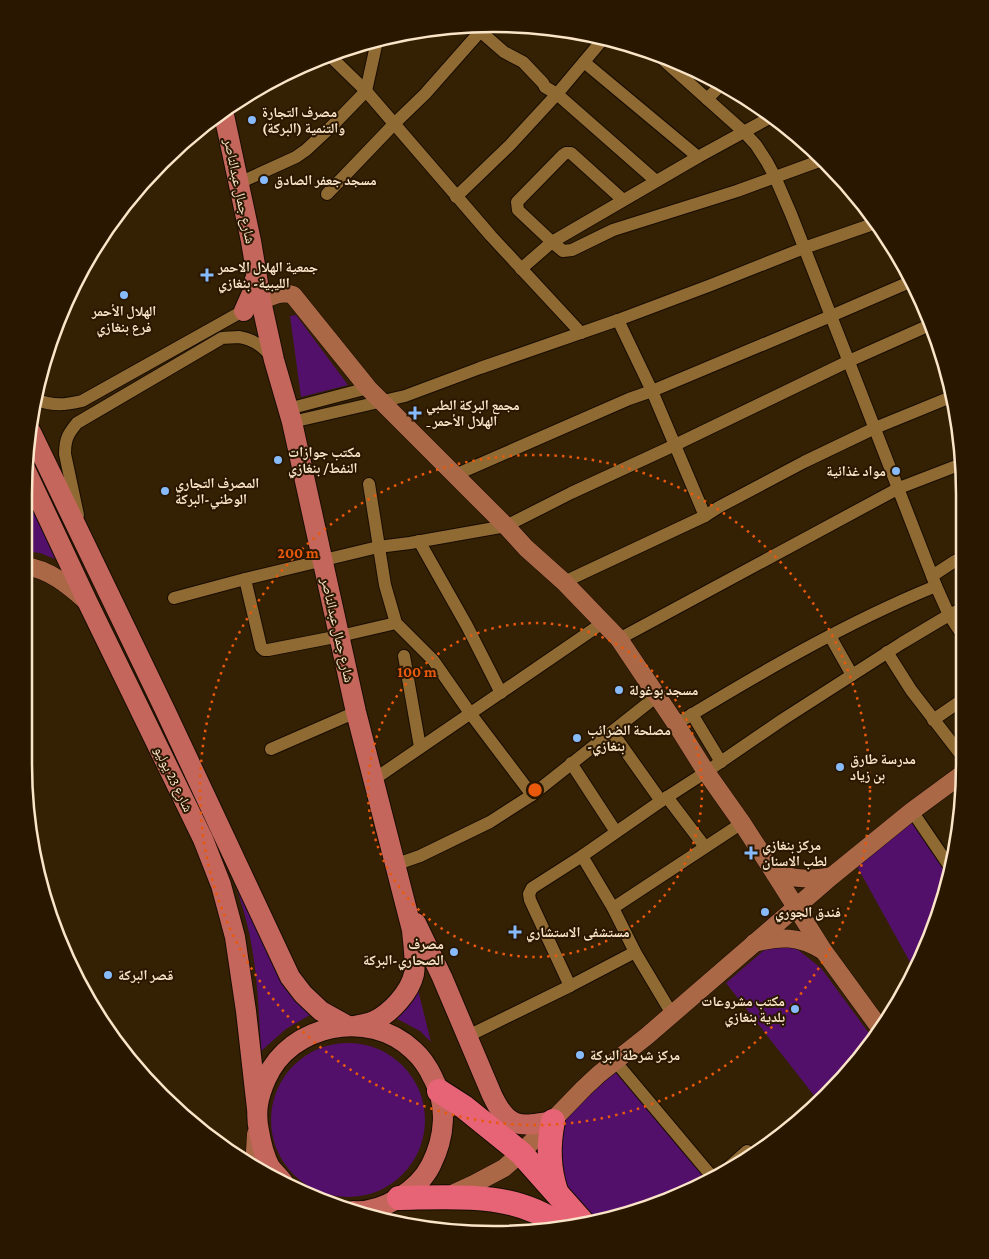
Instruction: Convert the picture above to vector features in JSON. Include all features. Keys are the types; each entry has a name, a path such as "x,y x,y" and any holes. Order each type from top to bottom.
{"highway":[{"path":"439,1091 464,1107 521,1153 558,1210"},
{"path":"553,1120 550,1135 549,1164 558,1210"},
{"path":"391,1202 445,1197 495,1200 534,1210 558,1210 576,1220"}],"main road":[{"name":"شارع جمال عبدالناصر","path":"225,120 256,272 253,306 274,360 290,415 356,712 412,930 414,974 408,989 386,1014 372,1022 352,1026"},
{"name":"شارع 23 يوليو","path":"35,441 290,977 303,994 321,1011 352,1026"},
{"name":"شارع 23 يوليو","path":"32,485 87,601 204,839 221,885 235,937 262,1146 272,1170"},
{"path":"406,906 442,978 492,1095 503,1115 516,1123 524,1124 553,1120"},
{"path":"257,1113 261,1090 269,1072 280,1057 294,1044 311,1034 329,1028 352,1026 376,1029 396,1037 413,1050 427,1066 439,1091 443,1111 443,1132 438,1152 428,1170 415,1186 391,1202 367,1209"}],"street":[{"path":"327,194 424,94 480,32"},
{"path":"486,32 504,52 523,62 545,87 556,94 656,181"},
{"path":"456,197 510,145 599,44"},
{"path":"239,183 277,166 306,150 334,124 366,91 375,48"},
{"path":"335,61 395,123 456,197 521,270 581,333"},
{"path":"584,62 698,157"},
{"path":"672,69 744,132 756,145 775,177 934,581 949,615 956,626"},
{"path":"707,99 717,89"},
{"path":"521,270 552,242 765,120"},
{"path":"623,200 571,153 566,153 562,154 517,202 518,210 562,251 572,250 613,230 737,192 815,162"},
{"path":"290,415 405,396 618,320 804,248 870,225"},
{"path":"455,475 629,399 906,284"},
{"path":"42,402 65,405 82,401 276,294 293,295 368,388 619,639 706,772 776,874 823,950 877,1024"},
{"path":"618,320 652,391 704,516"},
{"path":"174,598 378,547 506,526 849,361 925,327"},
{"path":"81,535 65,454 65,444 68,435 77,423 222,338 239,337 253,341 266,349 274,360"},
{"path":"290,415 368,388"},
{"path":"564,582 704,516 804,462 875,428 947,400"},
{"path":"619,639 899,488 956,466"},
{"path":"369,484 378,547 396,623 433,660 532,796"},
{"path":"419,541 467,626 501,693"},
{"path":"676,724 762,672 934,581 956,561"},
{"path":"32,568 47,572 64,582 87,601"},
{"path":"245,579 260,647 264,650 340,636 396,623"},
{"path":"570,986 530,900 529,894 532,888 887,652 956,612"},
{"path":"373,780 604,622"},
{"path":"830,636 852,675"},
{"path":"887,652 911,690 956,749"},
{"path":"404,656 420,747"},
{"path":"394,865 420,856 490,822 532,796 657,696"},
{"path":"933,720 956,704"},
{"path":"271,749 356,712"},
{"path":"692,714 721,762"},
{"path":"612,732 664,799 705,847"},
{"path":"571,763 616,832"},
{"path":"445,1197 504,1168 584,1088 752,944 832,876 912,812 956,783"},
{"path":"912,812 946,862"},
{"path":"613,908 742,823"},
{"path":"582,856 672,1014"},
{"path":"776,874 810,879 832,876"},
{"path":"752,944 768,939 790,938 810,943 823,950"},
{"path":"468,1036 635,952"},
{"path":"615,1062 710,1173"},
{"path":"255,1160 257,1113"},
{"path":"377,1211 391,1202"}],"shaded area":[{"path":"296,315 348,385 301,397 290,316"},
{"path":"32,505 55,559 32,552"},
{"path":"912,813 946,862 932,913 911,964 854,861"},
{"path":"231,870 299,1003 310,1015 286,1029 261,1051 257,986 252,948 246,919"},
{"path":"770,945 793,946 821,968 870,1034 842,1069 815,1097 726,983"},
{"path":"417,986 431,1042 420,1031 392,1016"},
{"path":"333,1044 363,1044 378,1048 391,1056 403,1065 412,1077 420,1090 424,1105 424,1135 420,1150 412,1163 403,1175 391,1184 378,1192 363,1196 333,1196 305,1184 293,1175 284,1163 276,1150 272,1135 272,1105 276,1090 284,1077 293,1065 305,1056 318,1048"},
{"path":"615,1063 707,1175 643,1202 583,1218 548,1152 576,1098"}],"place":[{"name":"مصرف التجارة والتنمية (البركة)","path":"252,120"},
{"name":"مسجد جعفر الصادق","path":"264,180"},
{"name":"جمعية الهلال الاحمر الليبية- بنغازي","path":"207,275"},
{"name":"الهلال الأحمر فرع بنغازي","path":"124,295"},
{"name":"مجمع البركة الطبي _الهلال الأحمر","path":"415,413"},
{"name":"مكتب جوازات النفط/ بنغازي","path":"278,460"},
{"name":"مواد غذائية","path":"896,471"},
{"name":"المصرف التجاري الوطني-البركة","path":"165,491"},
{"name":"مسجد بوغولة","path":"619,690"},
{"name":"مصلحة الضرائب -بنغازي","path":"577,738"},
{"name":"مدرسة طارق بن زياد","path":"840,767"},
{"name":"مركز بنغازي لطب الاسنان","path":"751,853"},
{"name":"فندق الجوري","path":"765,912"},
{"name":"مستشفى الاستشاري","path":"515,932"},
{"name":"مصرف الصحاري-البركة","path":"454,952"},
{"name":"قصر البركة","path":"108,975"},
{"name":"مكتب مشروعات بلدية بنغازي","path":"795,1009"},
{"name":"مركز شرطة البركة","path":"580,1055"}]}
